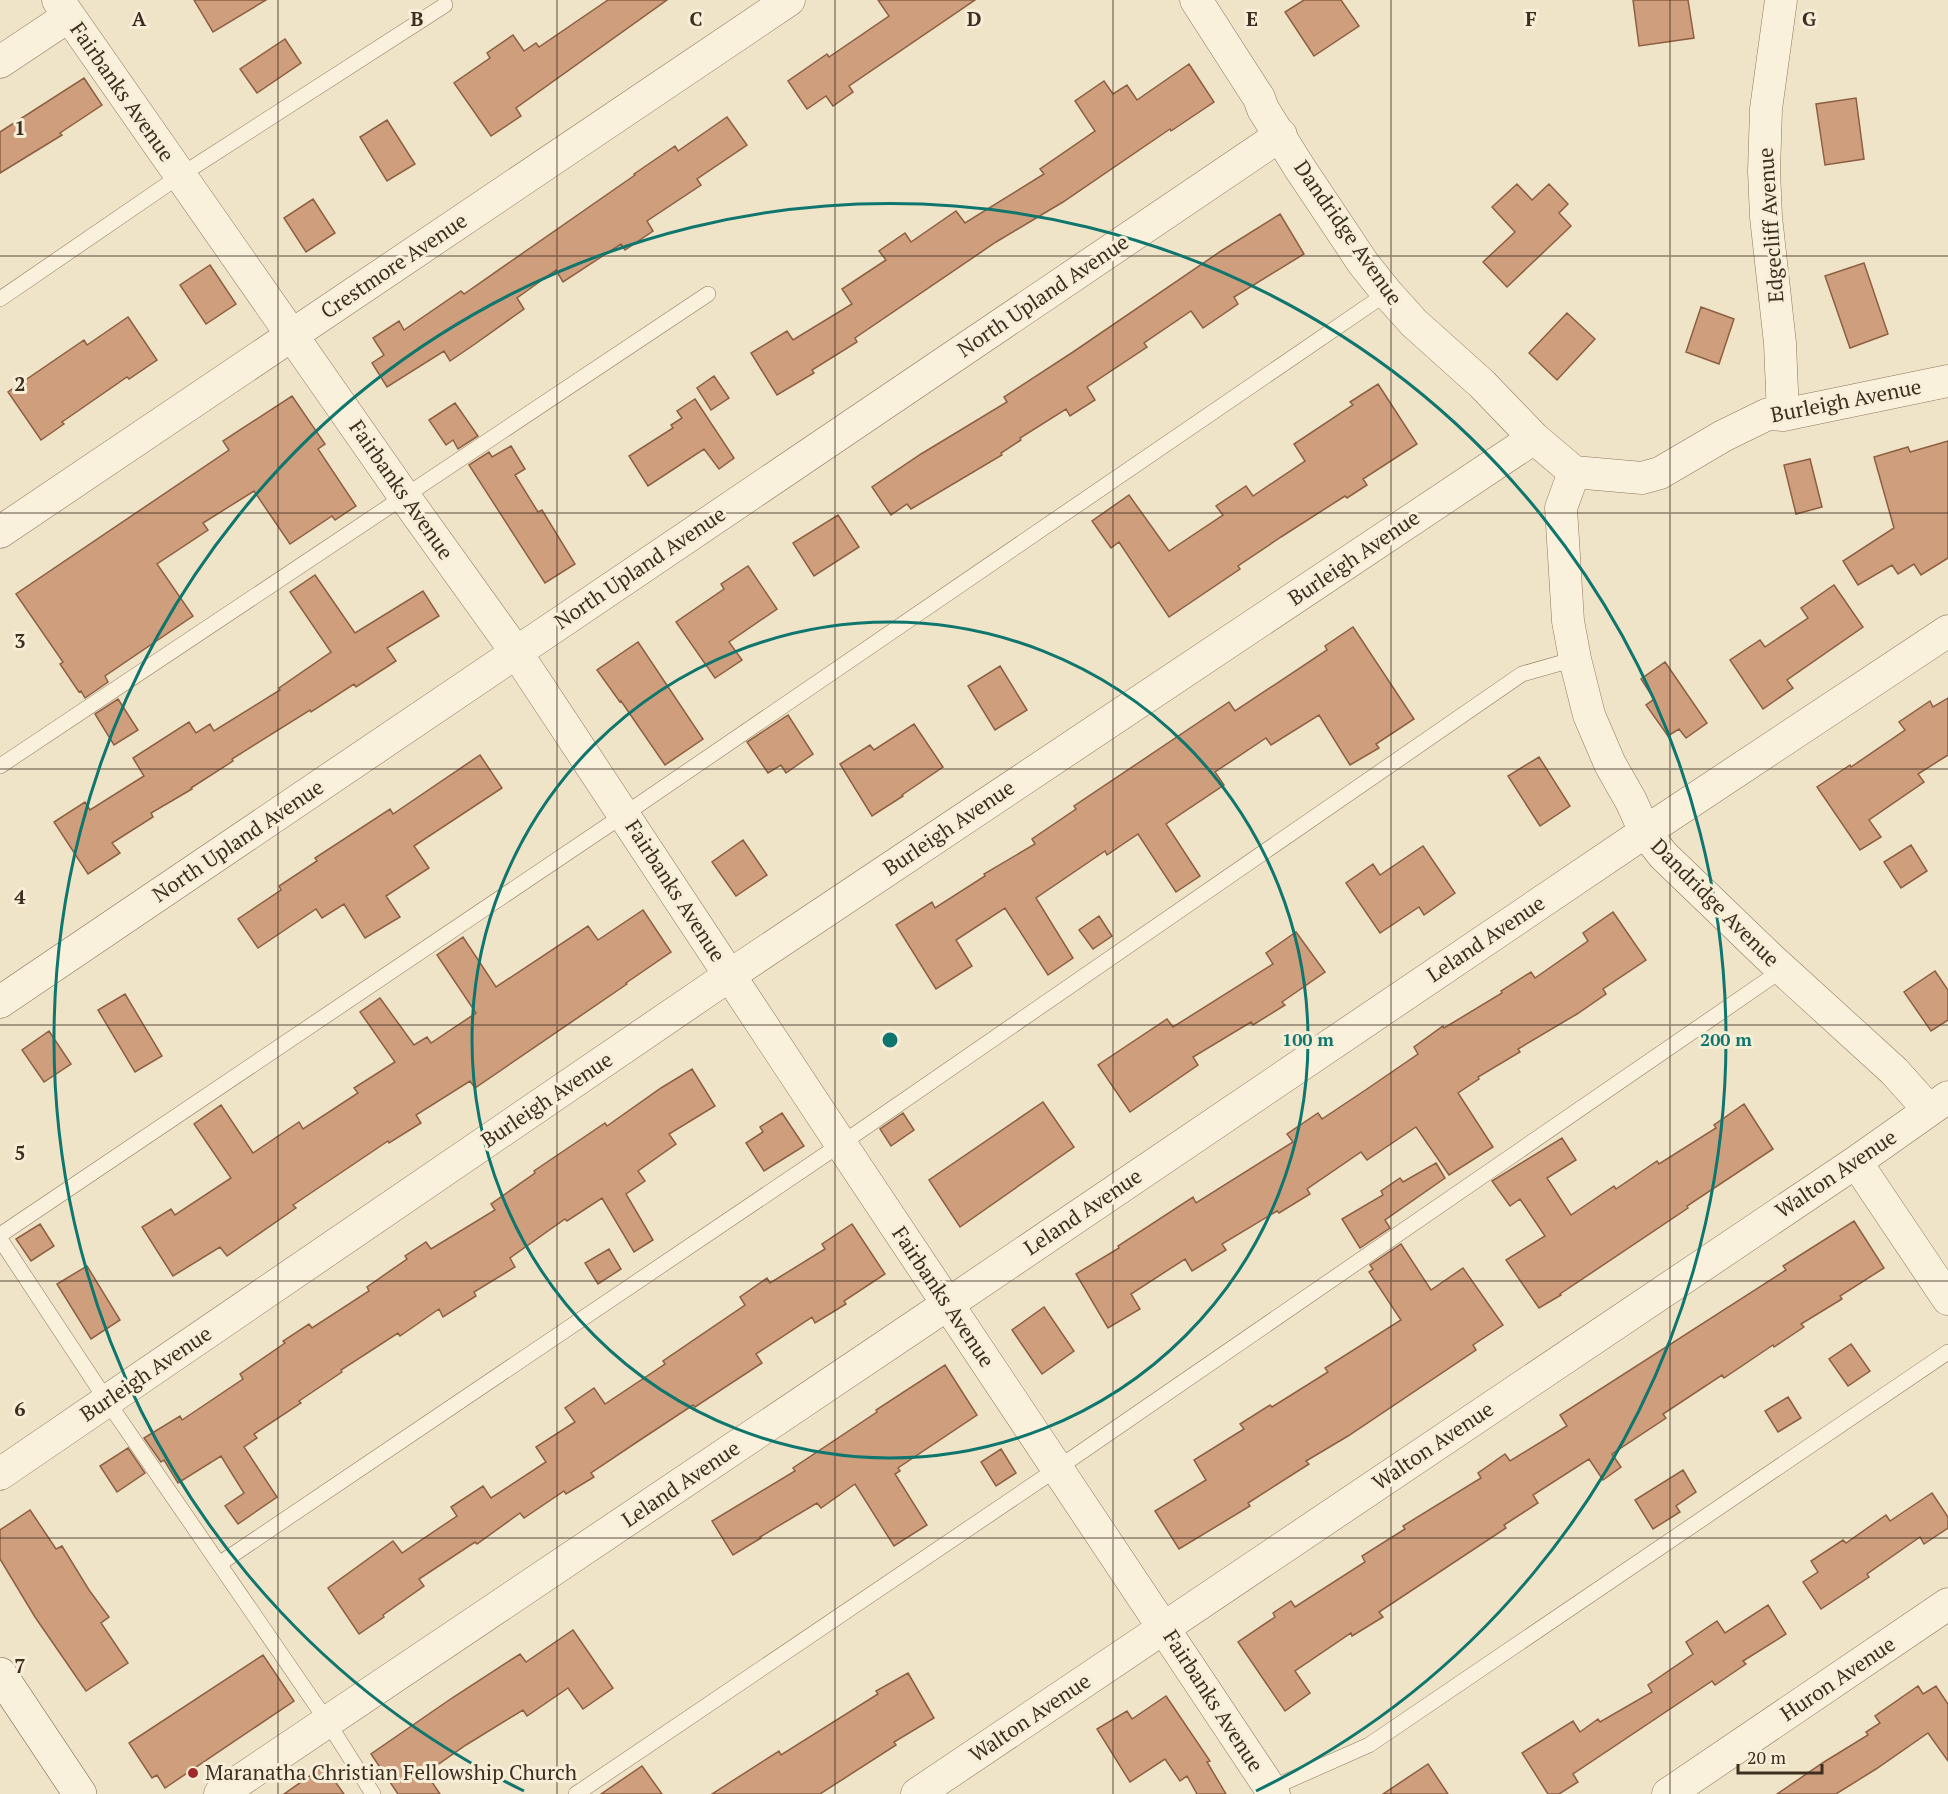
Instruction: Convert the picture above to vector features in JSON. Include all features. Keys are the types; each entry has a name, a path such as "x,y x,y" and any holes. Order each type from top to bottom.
{"street":[{"name":"Crestmore Avenue","path":"0,532 789,0"},
{"name":"Dandridge Avenue","path":"1196,0 1218,32 1299,167 1387,293 1414,323 1482,384 1534,438"},
{"name":"Edgecliff Avenue","path":"1781,0 1766,109 1764,171 1766,217 1780,343 1783,415"},
{"name":"Fairbanks Avenue","path":"63,4 404,496 516,652 1164,1627 1269,1792"},
{"path":"0,62 63,4"},
{"name":"North Upland Avenue","path":"0,1002 1281,135"},
{"name":"Burleigh Avenue","path":"1574,472 1642,478 1660,473 1723,436 1768,414 1783,415 1948,381"},
{"name":"Burleigh Avenue","path":"0,1474 730,975 1534,438"},
{"path":"1534,438 1574,472"},
{"name":"Dandridge Avenue","path":"1574,472 1561,508 1568,621 1575,659 1589,715 1610,764 1645,832 1663,855 1782,970 1894,1071 1938,1103"},
{"name":"Leland Avenue","path":"220,1794 1645,832 1948,632"},
{"name":"Walton Avenue","path":"917,1794 1856,1162 1938,1103"},
{"path":"1856,1162 1948,1299"},
{"name":"Huron Avenue","path":"1668,1794 1948,1604"},
{"path":"0,1674 80,1794"}],"lane":[{"path":"0,299 181,176 445,5"},
{"path":"373,1794 327,1722 107,1401 0,1237 625,814 1387,293"},
{"path":"0,766 708,294"},
{"path":"219,1564 841,1144 1522,674 1575,659"},
{"path":"576,1794 1058,1468 1782,970"},
{"path":"1269,1792 1369,1745 1948,1352"}],"building":[{"path":"194,0 266,0 213,32"},
{"path":"608,0 667,0 516,108 521,116 491,136 454,83 490,58 487,53 513,35 524,51 536,43 539,47"},
{"path":"878,0 975,0 849,86 853,92 833,106 826,96 807,109 788,81 827,54 829,57 889,16"},
{"path":"1304,0 1341,0 1359,26 1314,56 1285,12"},
{"path":"1633,0 1688,0 1694,38 1639,46"},
{"path":"285,39 301,63 257,93 240,69"},
{"path":"1189,64 1214,102 1063,202 996,242 855,338 857,342 812,370 814,373 777,395 751,353 787,331 793,340 852,304 842,289 886,260 879,251 905,233 911,242 956,211 965,223 1044,174 1040,169 1095,131 1075,101 1104,81 1113,94 1127,85 1137,100"},
{"path":"84,78 102,105 60,133 62,135 0,173 0,132"},
{"path":"1856,98 1864,159 1825,165 1816,104"},
{"path":"727,117 747,145 697,179 701,185 647,221 653,231 625,250 621,244 563,282 556,270 517,298 524,309 475,344 450,361 444,351 387,387 372,363 384,355 373,338 399,321 404,330 461,291 464,294 675,146 678,151"},
{"path":"387,120 415,164 387,181 360,137"},
{"path":"1517,184 1532,200 1549,184 1568,204 1559,213 1571,226 1507,287 1483,262 1515,232 1492,207"},
{"path":"313,199 335,233 306,252 284,218"},
{"path":"1280,214 1304,254 1234,297 1238,304 1203,328 1191,311 1144,343 1147,347 1087,387 1095,400 1070,416 1066,409 1020,438 1021,440 1001,453 1002,455 911,509 907,504 891,515 872,487 921,454 1007,402 1004,397"},
{"path":"1864,263 1888,334 1850,348 1825,276"},
{"path":"210,265 236,304 206,324 180,285"},
{"path":"1701,307 1734,319 1719,364 1686,352"},
{"path":"1567,313 1595,339 1557,380 1529,353"},
{"path":"128,317 157,360 129,379 127,377 62,422 64,424 41,440 8,392 84,340 87,345"},
{"path":"714,376 729,398 711,410 697,388"},
{"path":"1378,384 1417,444 1363,479 1367,485 1347,498 1345,496 1281,537 1238,566 1240,569 1169,617 1119,542 1111,548 1092,521 1129,495 1169,551 1223,515 1216,506 1246,486 1253,496 1305,461 1294,444 1353,405 1350,402"},
{"path":"292,396 325,444 318,449 356,506 335,520 332,516 290,544 254,491 203,523 208,530 157,564 193,616 105,676 108,682 85,698 60,664 63,662 16,594 229,450 223,441"},
{"path":"695,399 734,458 719,469 704,449 648,486 629,456 673,428 671,425 682,418 677,411"},
{"path":"455,403 478,436 458,449 453,440 446,445 429,420"},
{"path":"1948,441 1948,558 1921,575 1914,564 1898,574 1892,565 1858,585 1843,561 1894,528 1874,457 1908,447 1910,452"},
{"path":"511,446 525,469 515,475 538,512 542,510 575,564 545,583 469,465 489,452 492,457"},
{"path":"1810,459 1822,507 1796,514 1784,465"},
{"path":"838,515 859,547 814,576 793,543"},
{"path":"748,566 777,609 729,642 742,660 715,678 676,622 724,589 721,584"},
{"path":"315,575 355,633 423,591 439,616 387,648 396,661 356,687 354,684 311,712 310,710 232,759 233,761 192,789 151,813 153,817 112,843 120,853 88,874 54,822 85,802 90,810 144,776 133,758 189,722 196,733 210,724 214,731 280,690 279,688 331,652 290,592"},
{"path":"1834,585 1863,627 1787,680 1793,688 1763,709 1730,660 1760,640 1765,647 1808,618 1801,608"},
{"path":"1353,627 1414,719 1376,744 1379,748 1350,765 1319,715 1271,745 1266,738 1215,772 1224,785 1166,824 1200,876 1176,892 1138,834 1107,855 1105,851 1036,898 1073,958 1048,975 1005,908 956,940 972,966 936,989 896,925 932,902 935,908 985,876 984,874 1035,844 1032,839 1076,809 1074,806 1229,702 1235,711 1327,650 1325,646"},
{"path":"638,642 703,739 665,765 597,670"},
{"path":"1665,662 1707,723 1686,738 1679,729 1668,736 1646,705 1654,699 1641,679"},
{"path":"1000,666 1027,710 995,730 968,686"},
{"path":"1948,698 1948,755 1918,774 1924,782 1869,820 1881,837 1860,850 1817,787 1905,730 1899,722 1930,701 1933,707"},
{"path":"118,699 138,730 114,745 95,714"},
{"path":"788,715 813,754 786,773 781,765 768,773 747,742"},
{"path":"914,724 943,767 872,816 840,764 870,745 874,750"},
{"path":"480,755 502,788 414,846 429,868 386,896 400,917 365,938 344,904 322,918 316,909 258,948 238,919 281,890 279,886 317,861 315,858 390,809 393,814"},
{"path":"1539,757 1570,806 1540,826 1508,776"},
{"path":"743,840 767,875 736,896 712,862"},
{"path":"1911,845 1927,871 1901,888 1884,862"},
{"path":"1423,846 1455,893 1424,915 1419,907 1380,933 1346,883 1373,864 1380,875"},
{"path":"643,910 671,952 475,1088 470,1081 416,1115 421,1123 389,1143 388,1141 293,1205 296,1208 227,1256 220,1247 173,1276 142,1227 171,1209 175,1215 231,1178 194,1124 221,1105 253,1153 299,1122 303,1129 358,1093 354,1088 395,1062 360,1012 380,998 414,1045 427,1037 431,1043 476,1013 437,955 463,937 496,987 588,926 598,940"},
{"path":"1613,912 1646,960 1603,989 1606,994 1518,1049 1520,1052 1478,1077 1479,1079 1458,1093 1493,1147 1449,1175 1416,1127 1367,1160 1361,1152 1307,1189 1310,1194 1222,1244 1226,1250 1192,1271 1185,1259 1131,1294 1140,1309 1108,1328 1076,1274 1119,1248 1118,1246 1193,1197 1196,1203 1293,1142 1287,1134 1318,1113 1322,1119 1418,1054 1414,1047 1443,1026 1444,1028 1502,993 1501,991 1531,972 1535,978 1588,941 1583,933"},
{"path":"1099,916 1112,936 1093,949 1079,930"},
{"path":"1296,932 1325,972 1282,1002 1285,1005 1253,1025 1251,1022 1193,1057 1198,1065 1130,1112 1098,1065 1167,1019 1173,1027 1273,964 1266,953"},
{"path":"1935,971 1948,990 1948,1020 1931,1031 1904,992"},
{"path":"125,994 162,1056 135,1072 98,1010"},
{"path":"49,1031 71,1064 44,1082 22,1050"},
{"path":"692,1069 715,1106 669,1134 676,1144 638,1171 645,1181 626,1194 653,1240 634,1252 602,1198 567,1221 565,1219 510,1258 515,1267 474,1292 476,1296 443,1317 439,1309 400,1336 398,1333 341,1370 342,1372 299,1401 301,1403 254,1434 257,1438 244,1447 277,1497 238,1524 225,1506 244,1493 221,1456 178,1483 164,1460 161,1462 144,1438 180,1416 182,1420 243,1379 240,1374 285,1343 283,1341 309,1324 312,1328 369,1291 367,1287 407,1259 405,1256 426,1242 431,1249 495,1210 491,1204 535,1173 534,1171 605,1123 607,1126"},
{"path":"1043,1102 1074,1147 960,1227 929,1180"},
{"path":"1744,1104 1773,1149 1539,1308 1506,1260 1545,1236 1520,1199 1510,1206 1492,1181 1562,1138 1576,1160 1547,1178 1571,1215 1614,1186 1616,1189 1657,1161 1659,1164 1716,1128 1714,1125"},
{"path":"782,1113 804,1146 764,1171 746,1143 763,1132 760,1127"},
{"path":"903,1113 914,1130 891,1146 880,1129"},
{"path":"1436,1163 1445,1178 1385,1220 1390,1228 1360,1248 1342,1219 1383,1195 1381,1191 1400,1178 1403,1182"},
{"path":"1854,1221 1884,1268 1840,1296 1842,1299 1801,1324 1804,1327 1774,1347 1773,1345 1724,1378 1722,1375 1663,1414 1666,1418 1612,1454 1621,1467 1603,1480 1589,1459 1533,1495 1538,1503 1504,1525 1506,1528 1379,1612 1383,1617 1352,1636 1351,1633 1295,1671 1310,1693 1285,1711 1238,1642 1275,1617 1273,1613 1291,1601 1295,1607 1365,1562 1362,1556 1405,1529 1403,1526 1481,1478 1478,1473 1505,1454 1510,1461 1567,1426 1560,1415 1786,1270 1783,1266"},
{"path":"40,1224 54,1246 31,1261 16,1239"},
{"path":"852,1224 885,1274 844,1301 846,1304 815,1323 812,1317 756,1354 762,1363 695,1407 693,1405 591,1473 594,1477 566,1494 564,1491 524,1518 520,1513 477,1544 475,1542 419,1579 424,1586 359,1634 328,1588 393,1541 402,1553 457,1516 451,1507 483,1486 491,1498 546,1462 536,1447 575,1422 565,1408 594,1388 605,1404 665,1364 663,1361 745,1305 740,1297 767,1278 770,1283 825,1249 822,1244"},
{"path":"1401,1244 1431,1290 1463,1268 1503,1325 1473,1345 1476,1350 1348,1436 1306,1461 1309,1464 1248,1503 1250,1506 1179,1549 1155,1511 1206,1480 1194,1460 1244,1429 1240,1424 1328,1372 1325,1368 1401,1320 1369,1272 1373,1269 1370,1265"},
{"path":"609,1249 621,1269 598,1284 585,1263"},
{"path":"87,1266 120,1320 91,1339 57,1284"},
{"path":"1044,1307 1074,1351 1042,1374 1012,1330"},
{"path":"1851,1344 1870,1371 1848,1386 1829,1359"},
{"path":"945,1365 977,1415 898,1468 900,1471 895,1474 927,1525 894,1546 855,1484 821,1508 817,1503 733,1555 712,1521 795,1471 793,1468"},
{"path":"1788,1397 1801,1418 1778,1432 1765,1411"},
{"path":"128,1448 145,1473 117,1492 100,1466"},
{"path":"1001,1449 1016,1473 996,1486 981,1462"},
{"path":"1683,1470 1696,1492 1676,1506 1680,1512 1653,1529 1635,1500"},
{"path":"1932,1493 1948,1517 1948,1528 1924,1544 1920,1537 1867,1574 1869,1577 1821,1609 1803,1582 1818,1572 1811,1561 1843,1540 1846,1543 1886,1515 1890,1521"},
{"path":"30,1510 56,1549 62,1546 109,1617 101,1623 128,1663 86,1691 35,1617 0,1559 0,1530"},
{"path":"1768,1605 1786,1634 1743,1661 1746,1664 1715,1685 1712,1681 1573,1774 1578,1782 1559,1794 1548,1794 1522,1753 1573,1721 1580,1732 1598,1719 1600,1722 1652,1692 1648,1685 1693,1654 1686,1642 1717,1621 1725,1633"},
{"path":"573,1630 613,1688 583,1709 568,1688 527,1716 523,1710 426,1773 440,1794 398,1794 371,1754 520,1654 526,1662"},
{"path":"263,1655 294,1701 165,1788 157,1775 152,1778 129,1743"},
{"path":"908,1673 934,1718 894,1742 896,1745 820,1794 712,1794 779,1751 781,1755 878,1694 876,1691"},
{"path":"1918,1686 1923,1694 1936,1686 1948,1704 1948,1761 1928,1733 1836,1794 1777,1794 1868,1735 1866,1732 1880,1723 1875,1716"},
{"path":"1166,1696 1210,1761 1207,1762 1226,1794 1197,1794 1187,1776 1180,1781 1165,1759 1130,1782 1097,1729 1127,1711 1132,1719"},
{"path":"1428,1764 1448,1794 1383,1794"},
{"path":"324,1766 344,1794 284,1794"},
{"path":"642,1766 662,1794 601,1794"}],"place":[{"name":"Maranatha Christian Fellowship Church","path":"193,1773"}]}
